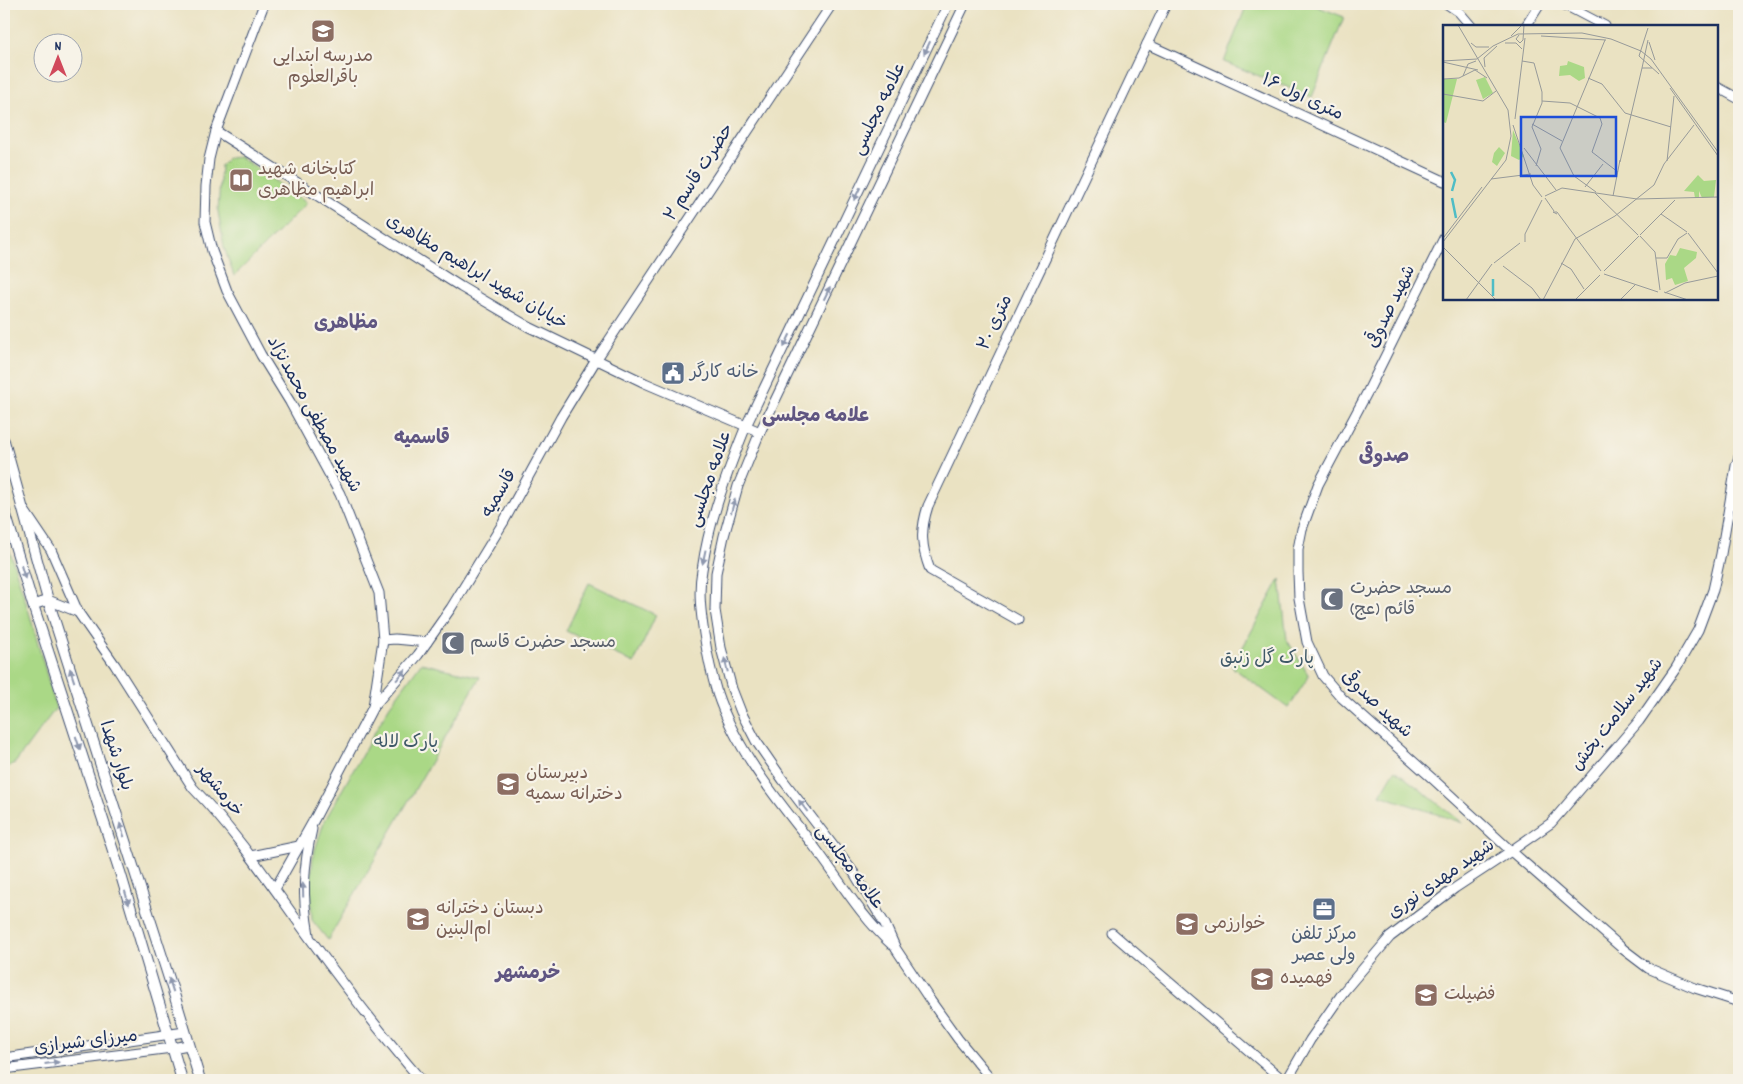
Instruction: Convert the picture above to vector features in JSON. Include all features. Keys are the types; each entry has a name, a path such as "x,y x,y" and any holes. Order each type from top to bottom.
{"main road":[{"name":"شهید مصطفی محمدنژاد","path":"264,4 216,131 209,159 205,222 212,251 227,291 261,356 290,402 340,494 379,593 384,640 373,707 315,818 275,889"},
{"name":"۲ حضرت قاسم","path":"596,360 832,4"},
{"name":"علامه مجلسی","path":"896,949 874,929 770,789 743,749 717,693 706,650 700,606 701,572 709,533 724,481 746,426 948,4"},
{"name":"علامه مجلسی","path":"965,4 760,432 738,486 724,536 716,573 716,605 721,648 732,689 756,741 783,780 854,873 885,924 896,949 958,1039 992,1080"},
{"name":"۲۰ متری","path":"1018,620 930,570 922,544 922,524 928,506 1166,4"},
{"path":"1447,4 1459,12 1470,25"},
{"path":"1527,25 1540,4"},
{"path":"1563,4 1603,25"},
{"name":"۱۶ متری اول","path":"1147,44 1443,181"},
{"path":"1718,88 1739,99"},
{"name":"خیابان شهید ابراهیم مظاهری","path":"216,131 461,287 529,327 684,401 760,432"},
{"name":"شهید صدوقی","path":"1443,240 1368,391 1318,485 1302,529 1299,542 1298,572 1299,598 1306,642 1323,676 1342,698 1511,852 1622,949 1648,968 1695,988 1739,1002"},
{"name":"قاسمیه","path":"373,707 418,655 451,608 503,523 561,417 596,360"},
{"name":"بلوار شهدا","path":"4,441 48,600 172,985 188,1045 200,1080"},
{"name":"شهید سلامت بخش","path":"1511,852 1551,823 1639,720 1676,668 1698,630 1713,590 1739,457"},
{"name":"خرمشهر","path":"20,503 51,550 78,612 115,665 193,788 251,856 309,938 418,1079"},
{"name":"بلوار شهدا","path":"4,508 32,605 120,872 182,1080"},
{"path":"32,605 48,600 78,612"},
{"path":"700,606 716,605"},
{"path":"384,640 427,642"},
{"path":"770,789 783,780"},
{"path":"309,938 304,908 303,880 315,818"},
{"path":"251,856 299,846"},
{"name":"شهید مهدی نوری","path":"1287,1080 1310,1040 1344,991 1390,936 1455,888 1511,852"},
{"path":"1112,934 1283,1080"},
{"name":"میرزای شیرازی","path":"4,1058 185,1032"},
{"name":"میرزای شیرازی","path":"4,1069 188,1045"}],"green space":[{"path":"1247,4 1311,4 1344,17 1312,97 1224,62"},
{"path":"240,157 307,203 234,276 224,247 218,211 221,165 228,158"},
{"path":"4,533 56,708 15,763 4,769"},
{"name":"پارک گل زنبق","path":"1280,579 1287,640 1309,676 1288,708 1232,667"},
{"path":"589,583 656,615 634,663 566,631"},
{"name":"پارک لاله","path":"421,663 480,677 328,940 312,920 310,889 313,856 324,822 389,707"},
{"path":"1395,770 1463,823 1380,795"}],"place":[{"name":"مدرسه ابتدایی باقرالعلوم","path":"323,31"},
{"name":"کتابخانه شهید ابراهیم مظاهری","path":"241,180"},
{"name":"خانه کارگر","path":"673,373"},
{"name":"مسجد حضرت قائم (عج)","path":"1332,599"},
{"name":"مسجد حضرت قاسم","path":"453,643"},
{"name":"دبیرستان دخترانه سمیه","path":"508,784"},
{"name":"مرکز تلفن ولی عصر","path":"1324,909"},
{"name":"دبستان دخترانه ام‌البنین","path":"418,919"},
{"name":"خوارزمی","path":"1187,924"},
{"name":"فهمیده","path":"1262,979"},
{"name":"فضیلت","path":"1426,995"}],"district":[{"name":"مظاهری","path":"346,324"},
{"name":"علامه مجلسی","path":"816,417"},
{"name":"قاسمیه","path":"422,439"},
{"name":"صدوقی","path":"1384,457"},
{"name":"خرمشهر","path":"528,974"}]}
